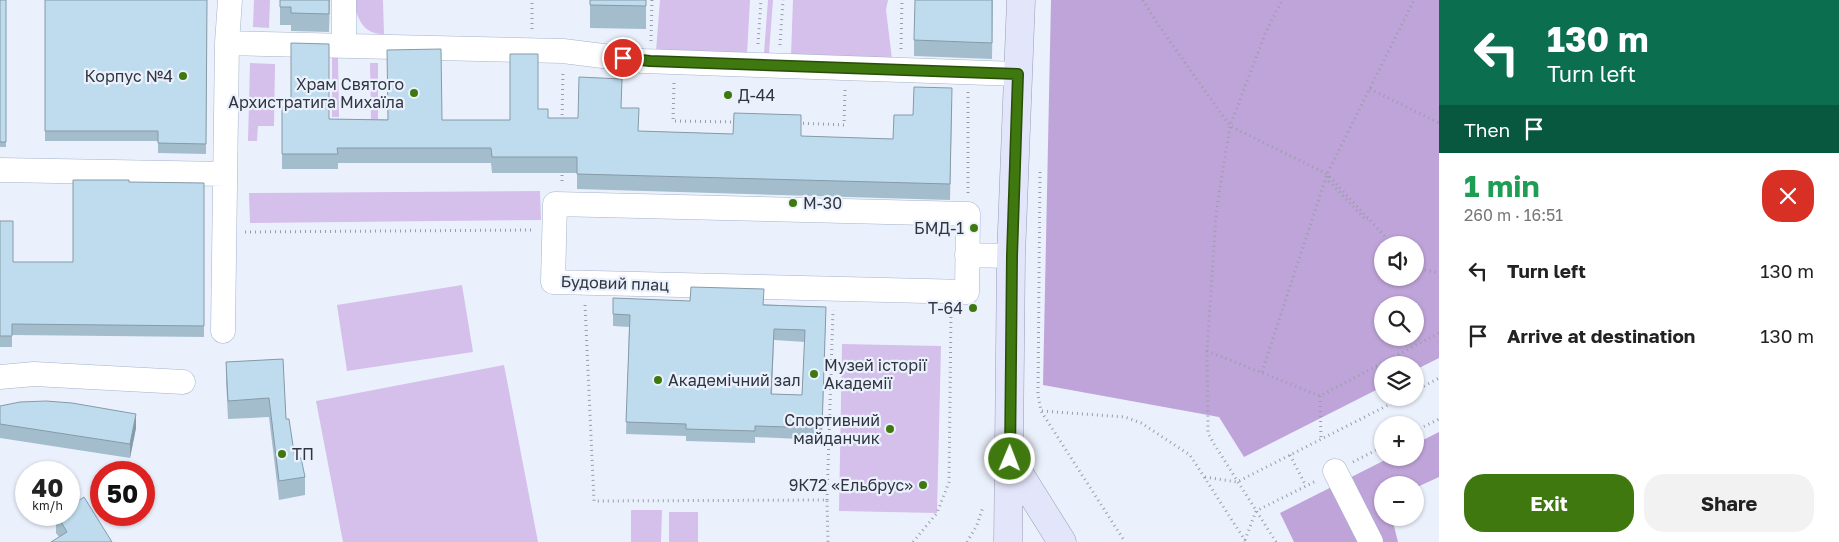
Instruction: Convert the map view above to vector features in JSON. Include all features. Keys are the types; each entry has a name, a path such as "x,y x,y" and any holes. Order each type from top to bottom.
{"main road":[{"path":"1008,542 1012,256 1021,0"},
{"path":"1010,459 1062,542"}],"street":[{"path":"223,330 227,43 230,0"},
{"path":"344,0 344,46"},
{"path":"227,43 563,52 650,61 1018,74"},
{"path":"0,170 226,174"},
{"name":"Будовий плац","path":"952,292 553,282 555,204 968,214"},
{"path":"952,292 967,292 968,214"},
{"path":"967,255 1012,256"},
{"path":"0,377 34,374 183,382"},
{"path":"1335,471 1371,542"}],"path":[{"path":"531,51 532,0"},
{"path":"650,61 652,0"},
{"path":"761,0 768,65"},
{"path":"768,65 783,0"},
{"path":"900,69 902,0"},
{"path":"1143,0 1156,23 1230,126 1327,174 1385,236"},
{"path":"1276,542 1237,482 1208,432 1207,351 1216,213 1230,126 1265,34 1282,0"},
{"path":"1262,372 1327,174 1414,0"},
{"path":"562,124 563,52"},
{"path":"674,62 673,121 742,122"},
{"path":"790,123 844,125 846,67"},
{"path":"968,71 968,214"},
{"path":"1370,90 1439,123"},
{"path":"562,164 562,177"},
{"path":"1040,168 1038,395 1041,411 1125,542"},
{"path":"225,232 555,230"},
{"path":"1424,270 1439,273"},
{"path":"584,283 594,501 827,500"},
{"path":"828,542 827,500 834,289"},
{"path":"913,542 937,513 950,482 952,292"},
{"path":"1320,396 1439,333"},
{"path":"1207,351 1320,396"},
{"path":"1424,386 1439,378"},
{"path":"1320,396 1321,439"},
{"path":"1205,477 1237,482 1386,406"},
{"path":"1041,411 1133,419 1190,455 1245,541"},
{"path":"1424,426 1439,419"},
{"path":"1245,541 1256,511 1306,486 1290,455"}],"shaded area":[{"path":"254,0 270,0 269,28 253,27"},
{"path":"354,0 383,0 384,34 371,32 362,24"},
{"path":"660,0 750,0 747,54 656,51"},
{"path":"768,0 773,0 769,53 764,53"},
{"path":"793,0 888,0 886,10 892,59 791,55"},
{"path":"1051,0 1439,0 1439,358 1424,366 1424,356 1374,356 1374,391 1244,457 1219,417 1043,385"},
{"path":"332,58 338,58 339,117 332,117"},
{"path":"250,63 275,64 274,126 258,126 257,141 248,141"},
{"path":"370,63 378,63 378,119 371,119"},
{"path":"540,191 541,220 250,223 249,193"},
{"path":"462,285 473,352 347,371 337,305"},
{"name":"Спортивний майданчик","path":"842,344 941,346 937,513 839,511"},
{"path":"504,365 538,542 343,542 316,401"},
{"path":"1439,432 1439,477 1424,484 1424,476 1374,476 1374,526 1394,526 1398,542 1294,542 1280,513 1374,466 1424,466 1424,440"},
{"path":"631,510 662,510 661,542 631,542"},
{"path":"669,512 698,512 698,542 669,542"}],"building":[{"path":"0,0 6,0 6,142 0,142"},
{"path":"45,0 207,0 206,144 158,143 158,131 45,131"},
{"path":"280,0 329,0 329,14 291,13 291,7 280,7"},
{"path":"590,0 646,0 646,6 590,5"},
{"path":"915,0 992,0 992,43 914,40"},
{"path":"291,43 329,44 329,119 388,120 387,50 441,49 442,120 510,120 510,54 538,54 538,109 548,109 548,118 578,118 579,77 622,79 621,108 639,108 638,131 733,134 734,113 801,115 801,136 893,139 894,115 913,115 914,87 952,88 950,184 577,174 577,157 492,157 491,148 337,148 338,154 282,154 282,107 291,107"},
{"path":"73,180 204,183 204,326 12,324 12,336 0,336 0,221 13,221 13,262 73,262"},
{"path":"691,287 764,289 763,305 826,307 822,428 755,426 755,431 686,429 686,424 626,422 630,315 613,314 613,298 690,301","holes":["774,329 805,330 802,395 771,394"]},
{"path":"283,359 286,419 289,419 295,459 301,458 305,477 279,481 269,398 228,401 226,362"},
{"path":"20,402 72,403 136,414 130,444 0,424 0,406"},
{"path":"84,497 90,507 90,526 102,526 112,542 51,542 67,532 63,526 80,526 80,500"}],"place":[{"name":"Корпус №4","path":"183,76"},
{"name":"Храм Святого Архистратига Михаїла","path":"414,93"},
{"name":"Д-44","path":"728,95"},
{"name":"М-30","path":"793,203"},
{"name":"БМД-1","path":"974,228"},
{"name":"Т-64","path":"973,308"},
{"name":"Музей історії Академії","path":"814,374"},
{"name":"Академічний зал","path":"658,380"},
{"name":"Спортивний майданчик","path":"890,429"},
{"name":"ТП","path":"282,454"},
{"name":"9К72 «Ельбрус»","path":"923,485"}],"route":[{"path":"623,58 642,61 1018,74 1012,256 1010,459"}]}
